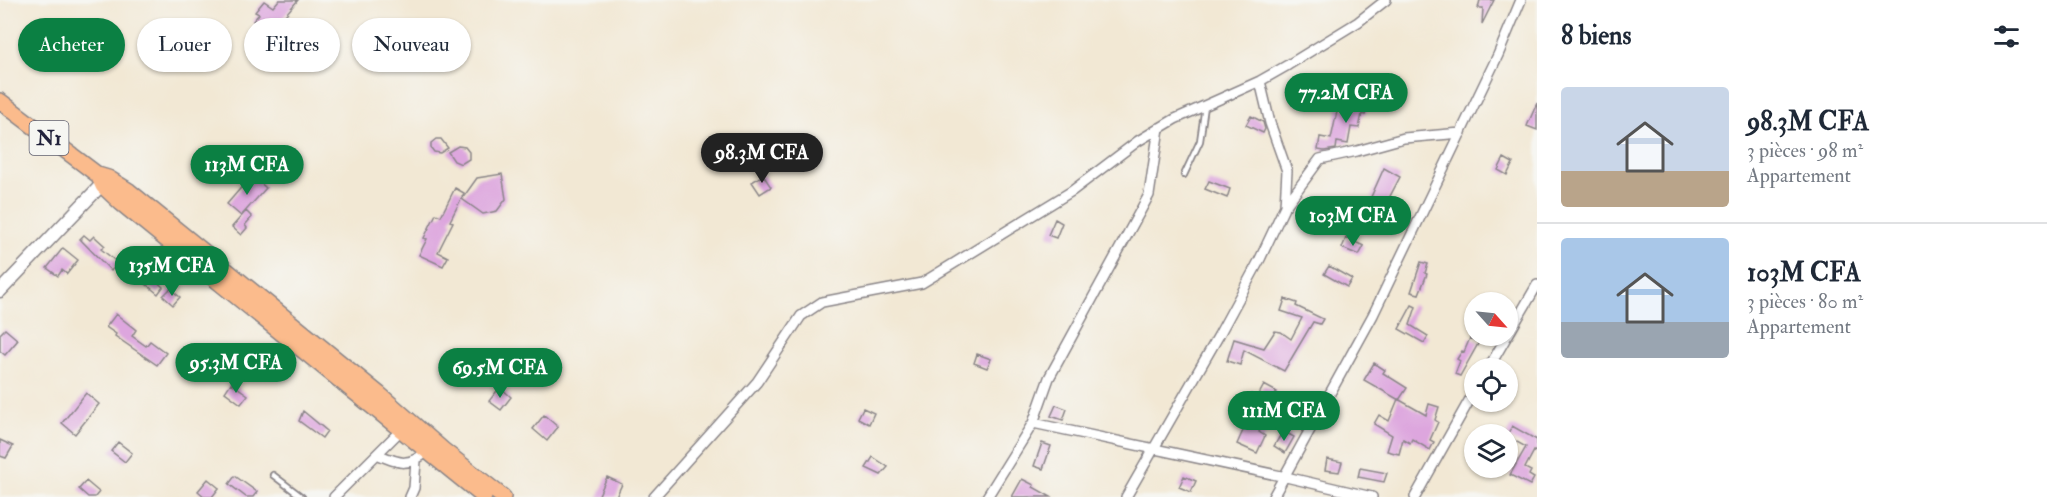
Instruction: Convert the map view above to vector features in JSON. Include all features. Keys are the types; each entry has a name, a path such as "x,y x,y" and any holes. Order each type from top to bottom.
{"main road":[{"name":"N1","path":"0,101 103,180 401,430 422,456 484,497"},
{"name":"N1","path":"103,180 129,191 380,394 443,450 503,497"}],"street":[{"path":"654,497 757,382 801,316 822,302 922,283 1072,191 1159,128 1260,81 1358,22 1386,0"},
{"path":"1274,497 1373,315 1498,55 1521,0"},
{"path":"1260,81 1270,123 1287,171 1284,208"},
{"path":"987,497 1033,423 1049,378 1149,195 1159,128"},
{"path":"1126,497 1224,326 1284,208 1320,159 1404,138 1461,133"},
{"path":"0,291 103,180"},
{"path":"1518,317 1537,285"},
{"path":"1415,497 1464,410"},
{"path":"1033,423 1372,497"},
{"path":"334,497 379,455 401,430"},
{"path":"379,455 400,463 422,456"},
{"path":"410,497 422,456"}],"lane":[{"path":"1184,175 1200,141 1205,106"},
{"path":"273,475 302,497"}],"building":[{"path":"279,0 298,0 283,18 256,18 259,14 255,12 264,1 273,7"},
{"path":"1480,0 1494,0 1482,24 1483,8 1478,8"},
{"path":"1361,88 1367,90 1365,100 1370,102 1365,115 1362,114 1359,128 1351,127 1348,144 1337,142 1336,149 1318,150 1320,137 1331,139 1338,107 1354,111"},
{"path":"1537,103 1537,130 1527,126"},
{"path":"1251,116 1263,122 1265,129 1263,133 1246,125"},
{"path":"436,139 441,139 448,148 440,153 434,152 431,143"},
{"path":"458,146 465,147 469,152 469,159 461,164 454,161 448,152"},
{"path":"1504,158 1513,163 1507,175 1498,170"},
{"path":"1384,168 1400,177 1376,223 1373,222 1372,225 1363,221"},
{"path":"502,174 506,199 497,211 483,214 462,199 477,178"},
{"path":"252,175 266,188 241,216 227,204"},
{"path":"763,175 771,187 760,194 752,182"},
{"path":"1209,181 1230,189 1227,198 1205,189"},
{"path":"455,188 464,193 438,252 448,257 443,266 419,255 427,239 424,238 436,214 441,216"},
{"path":"1316,197 1325,202 1319,214 1310,209"},
{"path":"246,211 252,217 245,225 247,228 241,235 232,227"},
{"path":"1055,219 1062,223 1056,238 1048,235"},
{"path":"84,235 90,240 94,236 105,246 101,249 118,263 111,271 80,239"},
{"path":"1346,238 1364,246 1359,255 1342,248"},
{"path":"63,248 78,260 67,274 62,270 58,276 47,268"},
{"path":"1421,262 1428,264 1425,273 1427,274 1419,294 1411,292"},
{"path":"1329,266 1352,279 1347,287 1324,274"},
{"path":"147,273 163,287 158,294 141,280"},
{"path":"170,289 180,297 173,305 163,296"},
{"path":"1285,299 1297,303 1296,306 1323,319 1320,324 1313,322 1284,371 1244,350 1240,365 1227,361 1234,339 1264,348 1275,331 1291,339 1302,318 1281,311"},
{"path":"1412,305 1416,307 1410,325 1428,336 1424,343 1399,329"},
{"path":"116,314 136,330 132,336 146,346 150,341 166,353 157,365 115,336 116,334 106,327"},
{"path":"5,329 18,340 5,355 0,351 0,334"},
{"path":"1467,346 1477,346 1470,358 1464,358 1464,369 1460,376 1455,374 1460,361 1457,359 1462,351 1464,352"},
{"path":"977,354 991,359 987,368 974,363"},
{"path":"1374,363 1385,370 1383,373 1407,388 1399,400 1364,380"},
{"path":"231,383 248,395 241,404 225,392"},
{"path":"1264,385 1277,392 1271,402 1267,400 1256,420 1263,423 1259,432 1265,436 1257,453 1237,444 1246,424 1236,418 1251,394 1257,398"},
{"path":"500,387 511,397 501,410 489,401"},
{"path":"86,393 99,404 75,434 62,423"},
{"path":"1398,399 1426,415 1429,404 1439,407 1435,420 1438,422 1430,440 1434,442 1430,450 1412,439 1410,443 1403,439 1399,454 1387,451 1392,435 1374,424 1379,415 1389,421"},
{"path":"1056,405 1067,409 1063,420 1051,416"},
{"path":"863,408 874,413 869,424 858,418"},
{"path":"303,411 327,431 322,438 299,421"},
{"path":"544,415 558,427 547,441 533,429"},
{"path":"1518,429 1537,440 1537,452 1534,451 1525,468 1531,471 1529,475 1534,478 1530,485 1516,478 1518,478 1518,461 1526,447 1518,443"},
{"path":"1283,431 1294,437 1285,453 1274,446"},
{"path":"0,440 13,446 6,458 0,456"},
{"path":"118,442 132,453 125,462 111,451"},
{"path":"1042,443 1051,446 1043,469 1034,466"},
{"path":"873,457 888,467 881,475 866,468"},
{"path":"1327,459 1342,462 1339,472 1325,470"},
{"path":"1360,468 1387,473 1384,482 1358,477"},
{"path":"235,476 257,492 253,497 246,497 229,484"},
{"path":"1184,476 1196,481 1191,492 1179,487"},
{"path":"607,477 622,484 616,497 598,497"},
{"path":"208,479 219,488 212,497 205,497 198,491"},
{"path":"1022,479 1034,485 1033,487 1051,497 1012,497"},
{"path":"86,481 99,492 95,497 88,497 79,489"}]}
